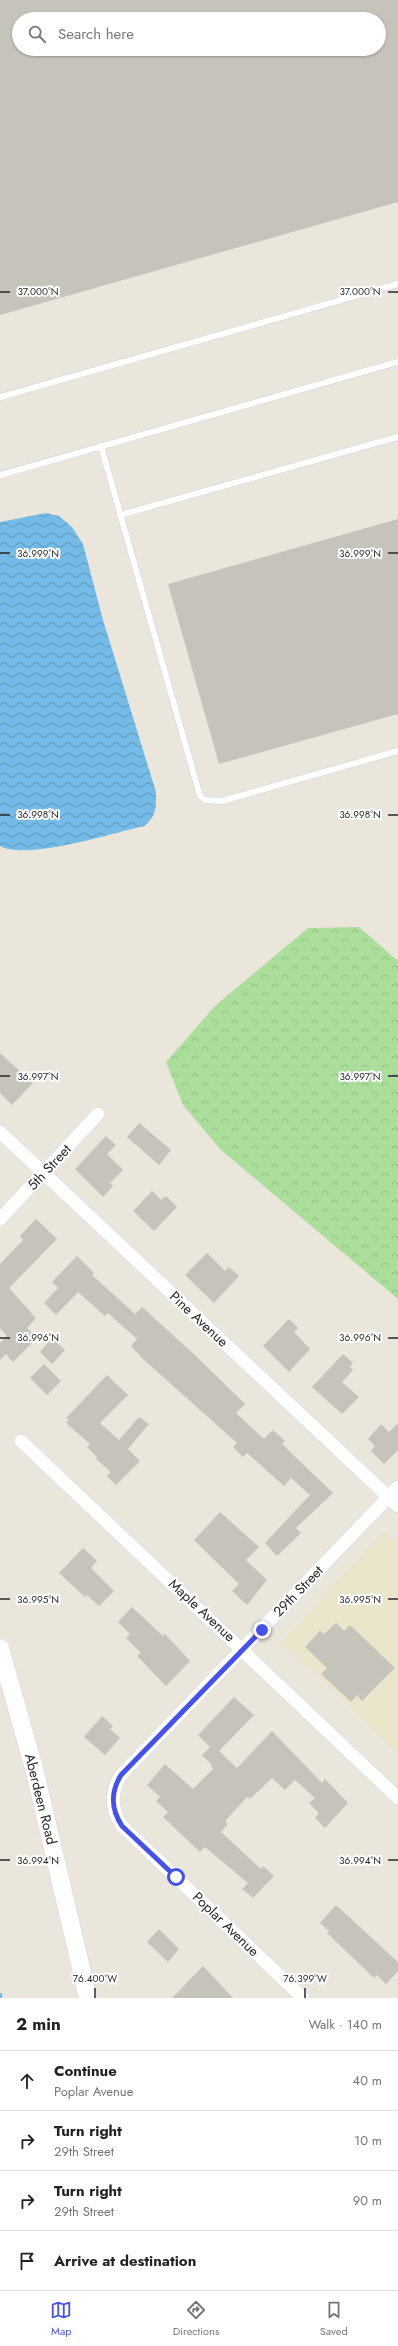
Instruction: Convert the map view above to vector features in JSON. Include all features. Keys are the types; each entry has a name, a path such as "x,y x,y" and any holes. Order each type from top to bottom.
{"main road":[{"name":"Aberdeen Road","path":"0,1648 35,1772 88,1998"}],"street":[{"name":"5th Street","path":"0,1219 98,1114"},
{"name":"Pine Avenue","path":"0,1132 393,1502"},
{"name":"Maple Avenue","path":"21,1441 243,1649 398,1798"},
{"name":"29th Street","path":"116,1816 113,1795 121,1775 243,1649 393,1502 398,1487"},
{"name":"Poplar Avenue","path":"116,1816 122,1826 303,1998"}],"lane":[{"path":"0,397 398,284"},
{"path":"0,475 398,362"},
{"path":"120,515 398,437"},
{"path":"101,446 196,789 205,800 222,801 398,751"}],"shaded area":[{"path":"384,1531 398,1544 398,1748 395,1751 281,1642"}],"green space":[{"path":"359,927 398,961 398,1299 221,1150 183,1105 166,1062 215,1006 308,928"}],"water":[{"path":"46,513 59,516 72,527 83,544 103,620 156,792 156,807 154,815 144,826 49,848 13,850 0,846 0,522"}],"building":[{"path":"0,0 398,0 398,202 0,315"},
{"path":"398,519 398,714 219,764 168,584"},
{"path":"0,1053 33,1083 12,1105 0,1093"},
{"path":"139,1123 171,1150 159,1165 127,1137"},
{"path":"106,1136 116,1145 107,1154 123,1170 110,1183 113,1186 103,1197 75,1169"},
{"path":"152,1191 161,1200 166,1196 177,1207 154,1231 133,1211"},
{"path":"36,1219 57,1239 9,1288 36,1318 27,1328 37,1338 13,1362 6,1354 0,1360 0,1343 7,1336 0,1328 0,1264 23,1240 20,1236"},
{"path":"207,1253 225,1271 229,1267 239,1276 214,1303 185,1275"},
{"path":"77,1256 94,1273 92,1275 135,1314 142,1307 196,1356 245,1404 236,1413 264,1439 273,1430 285,1441 282,1444 333,1493 296,1528 301,1533 277,1556 265,1543 310,1495 291,1478 284,1486 247,1453 243,1457 233,1447 237,1443 143,1359 131,1346 137,1339 108,1313 105,1316 78,1292 56,1315 44,1303 58,1288 52,1282"},
{"path":"289,1319 298,1328 294,1332 310,1349 289,1372 263,1346"},
{"path":"52,1338 65,1350 52,1364 40,1352"},
{"path":"343,1354 353,1363 350,1367 353,1370 342,1382 359,1397 342,1414 312,1387"},
{"path":"44,1364 61,1381 47,1395 30,1378"},
{"path":"107,1375 128,1395 100,1423 119,1440 139,1417 149,1424 128,1449 140,1461 116,1485 107,1476 111,1472 96,1459 97,1457 87,1447 90,1444 66,1423 69,1420 66,1418"},
{"path":"398,1423 398,1450 384,1464 371,1451 375,1446 368,1439 381,1424 389,1432"},
{"path":"220,1512 259,1547 246,1560 267,1580 247,1605 232,1591 239,1584 194,1540"},
{"path":"83,1548 97,1561 91,1568 114,1591 99,1606 87,1595 85,1597 59,1573"},
{"path":"132,1607 163,1636 165,1634 190,1661 166,1686 137,1656 141,1653 126,1638 130,1634 118,1622"},
{"path":"336,1623 344,1631 350,1625 395,1668 362,1701 357,1695 351,1702 321,1674 327,1668 305,1647 320,1631 324,1634"},
{"path":"234,1697 254,1715 219,1751 237,1768 272,1731 322,1783 325,1779 348,1803 325,1828 315,1818 319,1813 309,1803 315,1798 295,1780 285,1790 272,1778 250,1799 247,1797 225,1821 228,1824 221,1832 261,1869 263,1866 274,1876 253,1898 242,1889 248,1883 205,1847 200,1852 163,1817 168,1812 156,1801 160,1797 147,1785 165,1764 193,1789 213,1769 211,1766 212,1765 202,1755 210,1747 198,1735"},
{"path":"102,1716 113,1726 110,1729 120,1738 105,1755 84,1737"},
{"path":"336,1905 398,1962 398,1971 386,1984 377,1975 374,1978 327,1933 329,1931 320,1923"},
{"path":"159,1929 179,1949 168,1962 147,1942"},
{"path":"203,1966 233,1998 172,1998"}],"route":[{"path":"176,1877 122,1826 116,1816 113,1804 113,1795 116,1783 121,1775 262,1630"}]}
